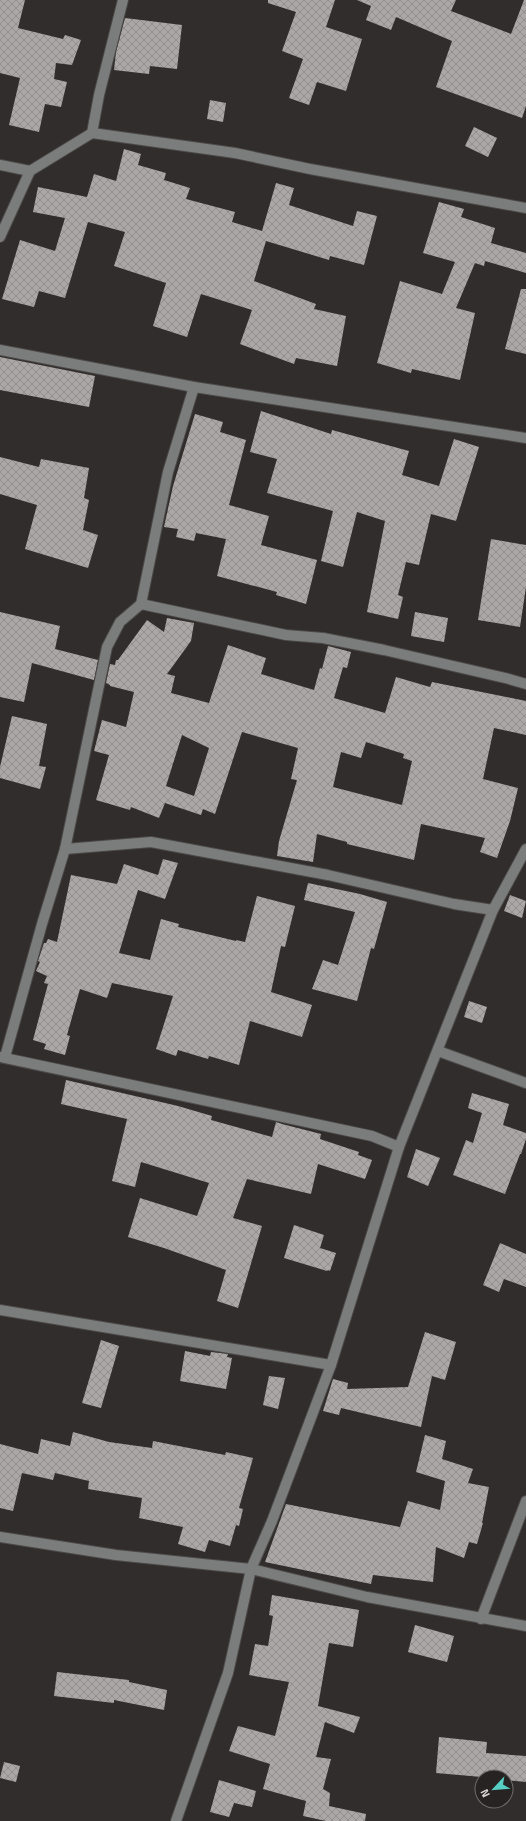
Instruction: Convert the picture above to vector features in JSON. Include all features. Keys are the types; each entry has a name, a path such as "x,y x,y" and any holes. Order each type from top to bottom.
{"street":[{"path":"92,133 99,95 123,0"},
{"path":"0,237 30,172 92,133 235,153 310,169 525,205"},
{"path":"0,165 30,172"},
{"path":"0,350 194,387 526,438"},
{"path":"194,387 168,472 141,604 120,622 107,647 65,849 3,1057 372,1136 399,1147"},
{"path":"141,604 286,635 323,638 377,648 526,684"},
{"path":"65,849 151,842 328,875 454,904 493,910"},
{"path":"176,1821 228,1673 251,1569 272,1521 331,1365 399,1147 493,910 526,849"},
{"path":"438,1051 526,1083"},
{"path":"0,1310 331,1365"},
{"path":"481,1619 526,1501"},
{"path":"0,1537 116,1554 251,1569 367,1597 526,1626"}],"building":[{"path":"0,0 25,0 18,28 63,39 65,35 81,40 72,65 56,63 54,79 67,82 61,107 45,104 39,132 9,125 20,78 0,73"},
{"path":"268,0 335,0 326,27 362,39 346,91 317,82 309,105 289,98 303,59 282,51 296,12 268,3"},
{"path":"357,0 456,0 451,11 511,34 524,0 526,0 526,106 522,118 436,87 452,41 396,17 391,30 366,20 371,6"},
{"path":"125,18 182,25 177,69 150,66 149,74 114,70 116,52"},
{"path":"210,100 226,103 223,122 207,119"},
{"path":"474,127 497,138 488,157 465,146"},
{"path":"124,149 141,154 138,165 166,173 164,180 190,188 186,199 235,212 232,222 262,231 276,183 294,188 289,205 353,226 357,211 377,216 364,265 330,256 329,260 266,241 254,281 316,304 314,309 346,316 337,366 296,358 294,364 240,344 252,310 201,294 187,337 153,326 166,283 114,266 125,232 88,222 65,298 39,291 34,307 2,299 20,240 55,251 65,218 33,212 38,187 87,197 94,174 116,181"},
{"path":"439,202 464,209 461,217 495,228 491,243 526,253 526,273 485,261 484,266 475,263 456,308 475,313 460,380 412,369 411,373 377,363 400,281 442,294 455,262 423,253"},
{"path":"521,289 526,289 526,354 505,349"},
{"path":"0,357 95,376 89,407 0,390"},
{"path":"261,411 331,434 332,430 409,451 402,475 439,486 454,439 479,447 456,521 431,514 419,565 406,562 398,595 403,597 398,619 367,612 385,521 357,512 343,567 321,561 333,511 267,493 277,459 250,452"},
{"path":"195,414 223,422 220,432 246,440 229,505 269,516 261,545 317,560 306,604 276,595 277,592 217,576 226,539 196,533 194,541 176,537 178,529 164,527 173,486"},
{"path":"0,457 39,467 41,459 89,468 84,498 89,500 83,530 98,535 88,568 25,549 37,505 0,494"},
{"path":"491,539 526,545 526,587 520,627 478,620"},
{"path":"0,612 60,626 55,649 98,660 94,680 32,663 24,702 0,697"},
{"path":"415,612 448,618 444,642 411,636"},
{"path":"167,618 194,623 191,641 167,674 175,676 171,693 209,703 228,645 266,658 261,674 314,690 320,668 322,669 328,646 351,652 347,668 343,667 334,698 385,713 396,677 430,687 432,682 526,701 526,735 494,728 483,779 518,788 510,821 497,858 480,852 485,838 421,824 414,860 347,844 347,842 317,834 313,862 277,856 279,841 297,780 291,779 298,748 242,732 215,814 203,809 201,815 165,803 159,818 131,807 130,810 96,800 109,755 94,751 102,720 126,727 134,692 110,686 106,683 110,664 115,665 116,660 118,660 147,620 164,632","holes":["182,735 209,748 194,796 166,786","366,742 404,754 403,758 412,761 402,805 333,787 341,752 361,758"]},
{"path":"12,716 47,724 39,766 46,767 40,789 0,778 0,767"},
{"path":"163,859 178,863 165,899 138,890 119,953 150,960 161,919 179,924 178,927 245,942 257,896 295,906 285,947 281,946 271,992 312,1005 302,1037 250,1021 239,1065 209,1056 208,1059 178,1050 176,1056 156,1049 173,996 112,983 107,998 80,989 67,1035 70,1036 65,1055 44,1049 46,1044 33,1040 48,984 44,983 47,976 36,971 40,962 38,961 44,943 46,943 48,939 57,942 71,875 117,884 124,864 158,875"},
{"path":"308,883 360,894 387,902 374,949 371,948 357,1001 312,989 323,960 338,965 355,912 304,900"},
{"path":"510,895 526,901 522,918 504,911"},
{"path":"469,1001 487,1007 482,1023 464,1017"},
{"path":"66,1080 178,1106 212,1116 211,1120 272,1137 276,1122 321,1134 320,1139 359,1152 358,1155 372,1160 365,1179 318,1164 311,1194 247,1179 233,1218 262,1226 238,1308 217,1301 226,1270 128,1237 140,1198 197,1216 209,1183 141,1162 135,1187 112,1181 127,1119 61,1104"},
{"path":"472,1093 509,1104 503,1125 526,1133 526,1139 521,1154 505,1194 453,1175 466,1140 473,1143 482,1113 468,1108"},
{"path":"416,1149 440,1158 428,1186 407,1177"},
{"path":"294,1225 324,1235 320,1248 336,1253 330,1271 284,1258"},
{"path":"500,1243 526,1254 526,1287 504,1279 499,1292 483,1285"},
{"path":"425,1332 456,1342 445,1380 432,1376 421,1427 341,1408 339,1415 323,1411 333,1379 348,1383 347,1389 408,1387"},
{"path":"101,1340 119,1346 101,1408 82,1403"},
{"path":"185,1351 210,1356 211,1352 228,1354 227,1357 232,1358 226,1389 180,1381"},
{"path":"269,1376 285,1378 278,1409 263,1405"},
{"path":"73,1432 109,1442 152,1448 153,1441 225,1455 226,1452 253,1458 239,1508 243,1509 239,1526 236,1525 230,1546 209,1540 205,1552 178,1544 183,1527 139,1518 142,1498 88,1489 89,1481 55,1473 53,1480 22,1473 13,1511 0,1508 0,1444 38,1454 41,1439 70,1446"},
{"path":"425,1435 446,1441 442,1459 473,1469 468,1483 489,1487 483,1523 477,1544 469,1542 464,1558 436,1547 433,1582 373,1575 371,1584 265,1562 286,1504 400,1527 408,1501 440,1510 445,1481 416,1472"},
{"path":"272,1595 359,1610 353,1647 329,1643 318,1706 360,1717 354,1733 325,1722 316,1757 331,1759 323,1789 330,1793 329,1806 366,1814 365,1821 326,1821 303,1816 306,1801 263,1789 270,1764 229,1751 238,1726 275,1736 289,1682 249,1675 255,1644 268,1646 273,1616 269,1615"},
{"path":"415,1625 454,1636 447,1662 408,1652"},
{"path":"57,1672 129,1680 129,1682 167,1690 164,1710 114,1700 114,1703 54,1696"},
{"path":"439,1737 487,1742 486,1753 526,1756 526,1782 514,1781 514,1769 474,1769 474,1776 436,1773"},
{"path":"4,1762 20,1766 16,1782 0,1778"},
{"path":"219,1780 256,1791 252,1807 234,1803 229,1817 210,1812"}]}
